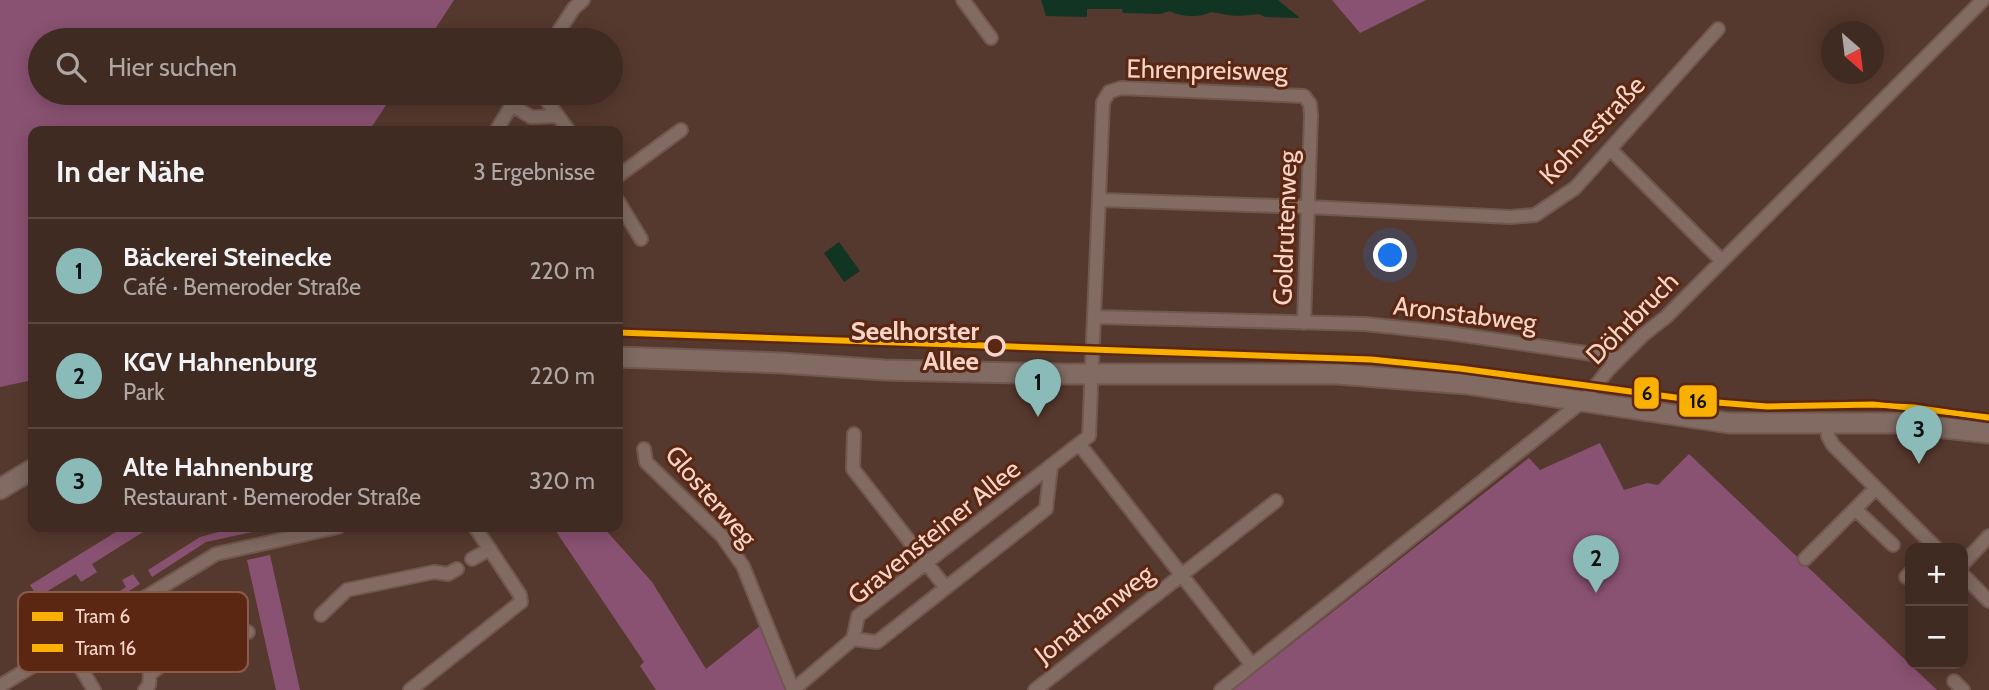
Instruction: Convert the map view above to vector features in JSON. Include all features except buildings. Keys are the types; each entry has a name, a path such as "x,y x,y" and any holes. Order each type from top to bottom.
{"main road":[{"path":"623,357 885,370 1092,374 1338,374 1467,384 1729,423 1902,423 1989,433"},
{"path":"0,489 28,472"}],"street":[{"path":"561,28 574,8 583,0"},
{"path":"963,0 991,38"},
{"name":"Döhrbruch","path":"1221,690 1584,400 1620,358 1722,261 1983,0"},
{"name":"Kohnestraße","path":"1100,200 1308,206 1510,217 1535,215 1575,188 1718,29"},
{"name":"Ehrenpreisweg","path":"1100,200 1103,102 1109,92 1121,88 1304,96"},
{"name":"Goldrutenweg","path":"1095,317 1304,323 1311,116 1310,104 1304,96"},
{"path":"499,126 512,105 531,117 558,116"},
{"path":"550,105 565,126"},
{"path":"623,172 681,130"},
{"path":"1611,150 1722,261"},
{"path":"1100,200 1088,436 1080,445 1252,666"},
{"path":"623,209 641,239"},
{"name":"Aronstabweg","path":"1304,323 1365,324 1449,333 1620,358"},
{"path":"1828,422 1828,436 1833,444 1930,543"},
{"path":"853,434 853,468 946,588"},
{"name":"Gravensteiner Allee","path":"793,690 853,639 858,616 1080,445"},
{"name":"Glosterweg","path":"644,449 646,461 722,536 743,566 793,690"},
{"name":"Gravensteiner Allee","path":"853,639 877,642 1046,509 1051,466"},
{"path":"1805,559 1876,488"},
{"name":"Jonathanweg","path":"1035,690 1276,501"},
{"path":"1855,509 1893,545"},
{"path":"153,592 216,554 315,532"},
{"path":"410,690 519,604 520,595 478,532"},
{"path":"1968,559 1989,536"},
{"path":"472,559 490,549"},
{"path":"321,615 347,590 435,572 448,574 457,569"},
{"path":"1968,580 1989,601"},
{"path":"0,686 23,672"},
{"path":"83,672 94,690"},
{"path":"145,690 152,672"}],"shaded area":[{"path":"0,0 454,0 436,28 28,28 28,105 386,105 372,126 28,126 28,381 0,387"},
{"path":"1041,0 1278,0 1300,18 1265,17 1259,14 1235,16 1211,12 1190,16 1170,11 1160,14 1123,13 1122,9 1087,9 1087,17 1046,16"},
{"path":"1332,0 1426,0 1360,33"},
{"path":"839,242 860,271 844,282 824,253"},
{"path":"1600,443 1624,490 1647,483 1658,485 1689,454 1905,660 1905,669 1915,669 1937,690 1233,690 1529,458 1540,470"},
{"path":"116,532 143,532 92,564 97,572 81,582 76,574 46,592 34,592 30,585"},
{"path":"218,532 252,532 206,542 152,577 148,570 200,537"},
{"path":"556,532 607,532 652,582 706,669 760,626 786,690 656,690 640,666 644,662"},
{"path":"270,555 300,690 276,690 247,560"},
{"path":"133,574 140,584 127,592 118,592 126,587 122,580"}],"tram line":[{"name":"6","path":"623,332 1371,359 1460,368 1705,401 1767,406 1873,404 1989,417"},
{"name":"16","path":"623,333 1371,360 1460,369 1705,402 1767,407 1914,407 1988,418"}],"place":[{"name":"Seelhorster Allee","path":"995,346"},
{"name":"Bäckerei Steinecke","path":"1038,417"},
{"name":"Alte Hahnenburg","path":"1919,464"},
{"name":"KGV Hahnenburg","path":"1596,593"}]}
